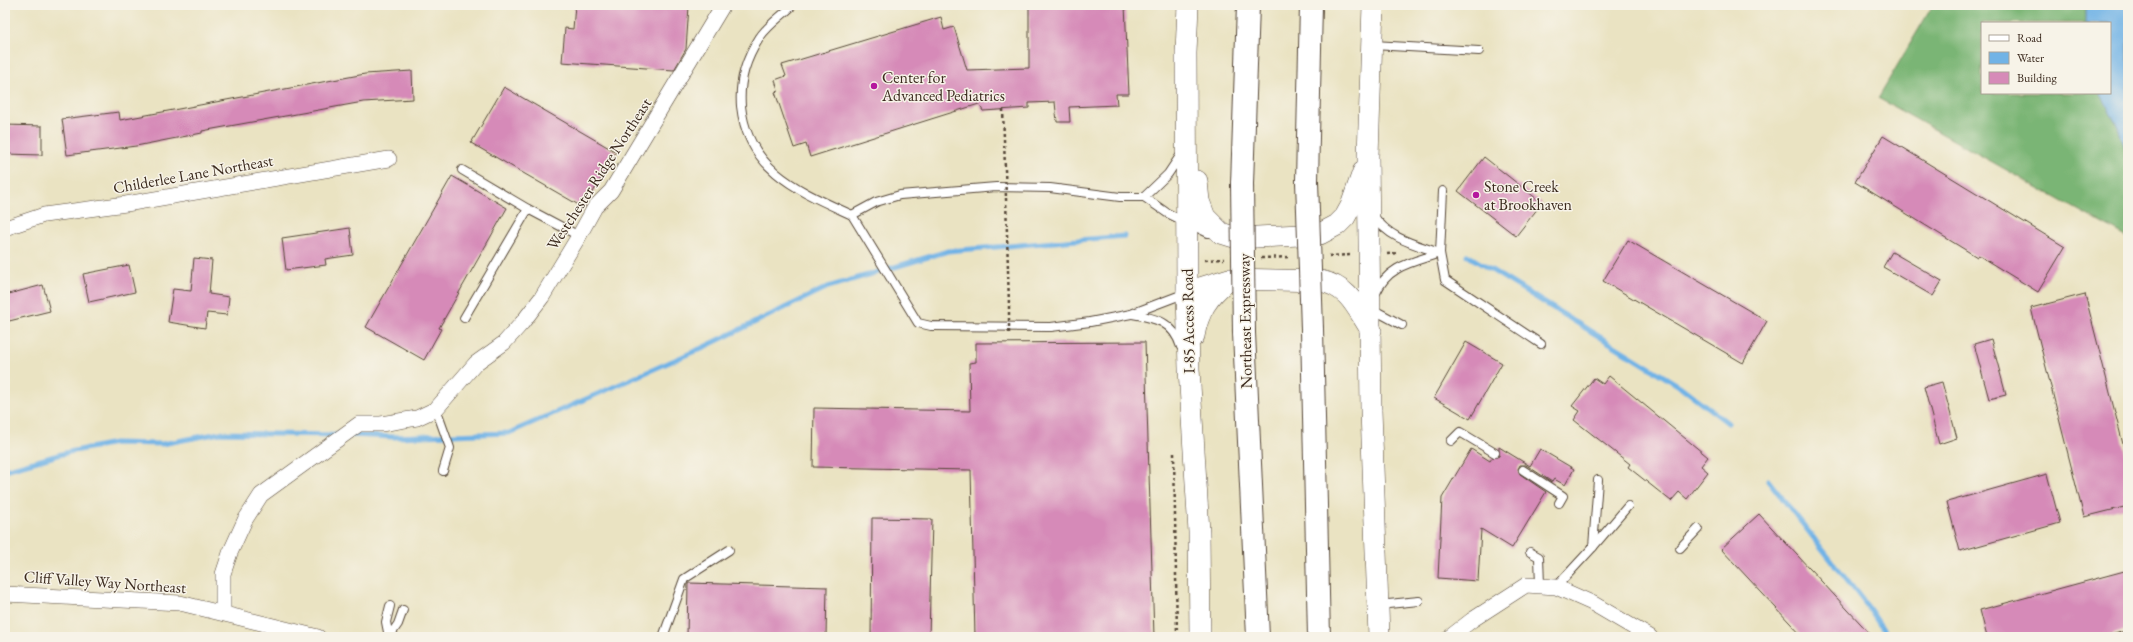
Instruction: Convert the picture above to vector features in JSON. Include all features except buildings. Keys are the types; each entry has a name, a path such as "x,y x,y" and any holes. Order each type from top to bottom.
{"highway":[{"name":"Northeast Expressway","path":"1248,5 1242,184 1244,333 1258,637"},
{"path":"1311,5 1307,181 1319,637"}],"main road":[{"name":"I-85 Access Road","path":"1188,5 1186,53 1187,292 1189,369 1199,532 1200,637"},
{"path":"1373,5 1368,156 1368,207 1379,637"},
{"path":"1186,53 1199,200 1205,217 1221,233 1237,238 1320,234 1331,228 1345,217 1351,206 1368,156"},
{"path":"1187,292 1229,279 1321,281 1334,284 1346,293 1370,330"},
{"path":"1189,369 1195,331 1202,310 1212,293 1229,279"}],"street":[{"name":"Westchester Ridge Northeast","path":"223,613 223,574 245,520 261,495 359,424 381,424 417,418 436,409 476,363 504,343 522,323 542,296 580,236 595,207 611,191 723,5"},
{"name":"Childerlee Lane Northeast","path":"5,228 44,215 126,204 388,159"},
{"path":"1450,637 1472,620 1526,585 1540,585 1556,587 1592,603 1650,637"},
{"name":"Cliff Valley Way Northeast","path":"5,594 180,603 223,613 280,632 318,637"}],"lane":[{"path":"793,5 771,24 747,60 741,86 744,128 764,163 781,178 814,198 852,216 918,322 935,326 1051,327 1090,322 1131,314 1187,292"},
{"path":"1372,45 1479,51"},
{"path":"1144,197 1168,174 1186,145"},
{"path":"462,170 528,209 580,236"},
{"path":"852,216 876,202 900,195 996,187 1050,188 1114,197 1144,197 1167,212 1208,233 1221,233"},
{"path":"1443,191 1440,253 1445,280 1542,344"},
{"path":"1368,207 1380,225 1390,234 1440,253"},
{"path":"464,318 528,209"},
{"path":"1402,325 1370,308 1380,285 1387,275 1398,267 1440,253"},
{"path":"1131,314 1153,318 1172,327 1180,342 1189,369"},
{"path":"436,409 450,448 443,471"},
{"path":"1451,441 1460,432 1495,453"},
{"path":"1523,470 1563,496 1559,503"},
{"path":"1593,548 1598,480"},
{"path":"1556,587 1593,548 1628,506"},
{"path":"1680,548 1698,529"},
{"path":"663,637 684,579 729,550"},
{"path":"1530,552 1539,557 1540,585"},
{"path":"1378,605 1419,601"},
{"path":"389,637 386,622 390,606"},
{"path":"389,637 398,624 403,610"}],"path":[{"path":"1003,109 1009,334"}],"green space":[{"path":"1933,5 2128,5 2128,238 1878,98"}],"water":[{"path":"2086,5 2128,5 2128,159 2118,127 2100,94 2111,94 2111,22 2086,22"}],"waterway":[{"path":"350,435 394,437 509,433 704,347 828,287 948,251 1125,236"},
{"path":"1467,255 1681,387 1728,423"},
{"path":"5,470 69,452 115,443 162,444 220,433 338,435"},
{"path":"1768,480 1868,607 1888,637"}],"place":[{"name":"Center for Advanced Pediatrics","path":"874,86"},
{"name":"Stone Creek at Brookhaven","path":"1476,195"}]}
